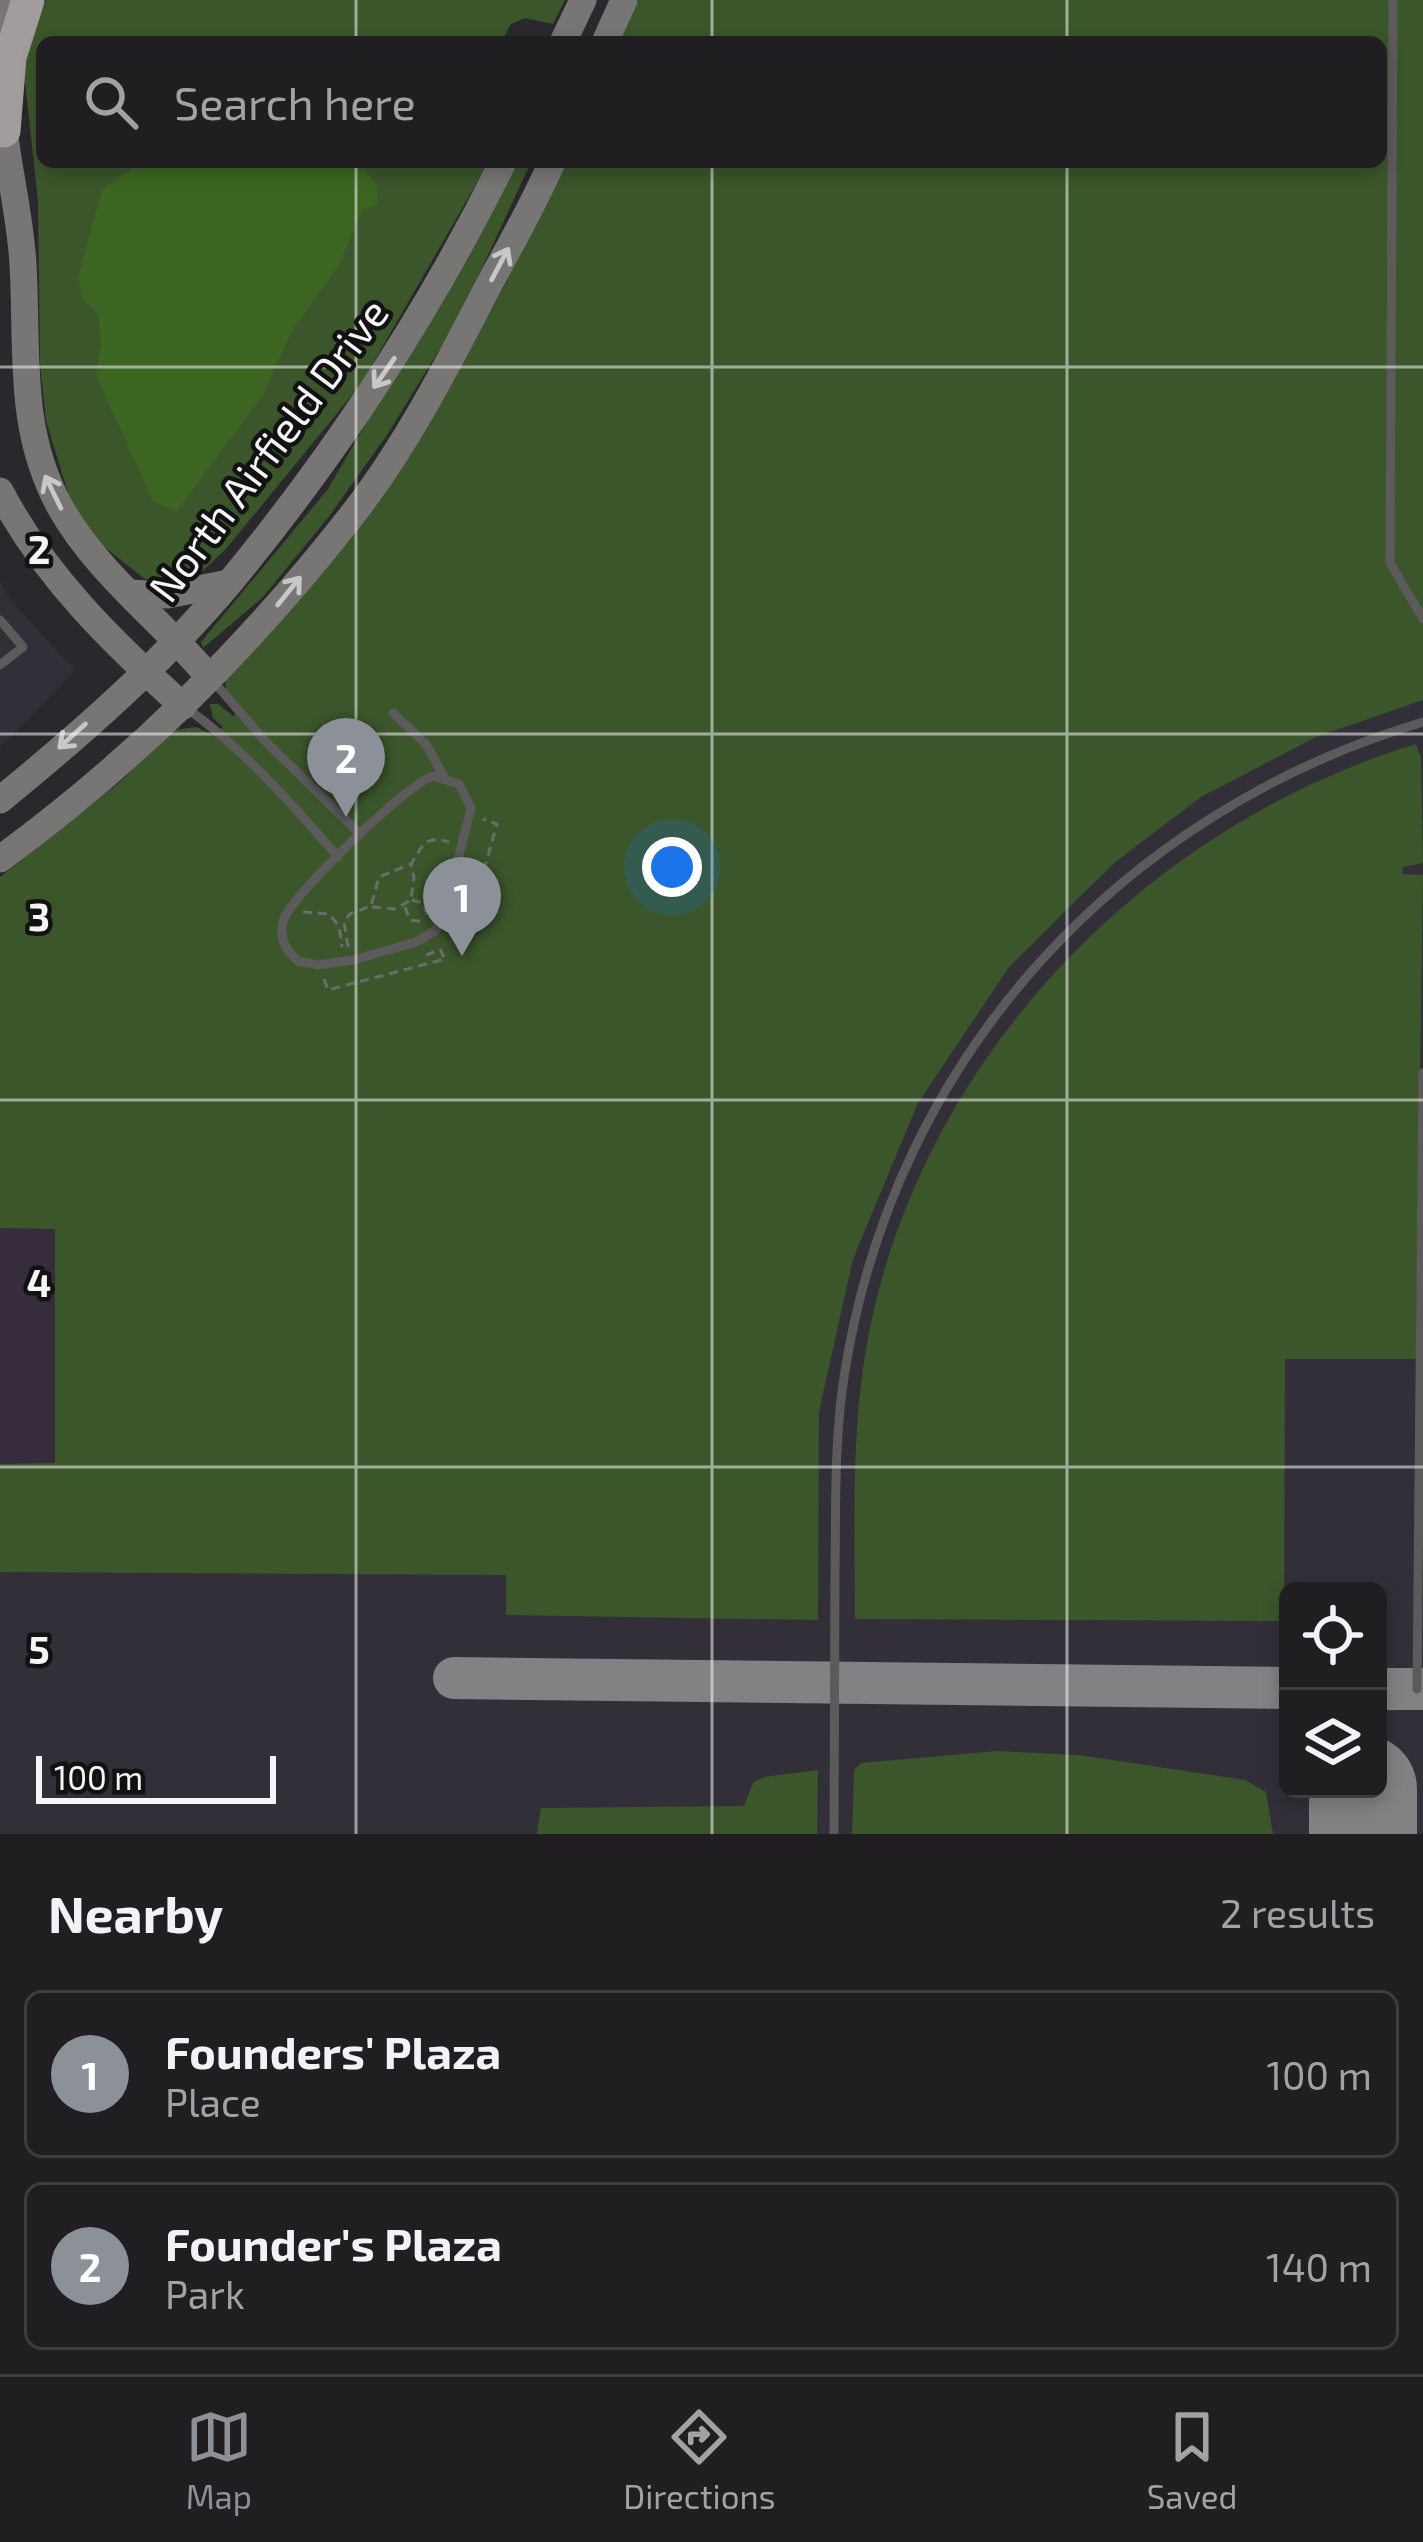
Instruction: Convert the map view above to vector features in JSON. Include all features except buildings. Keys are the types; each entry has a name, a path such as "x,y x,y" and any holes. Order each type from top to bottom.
{"highway":[{"path":"4,131 10,57 28,0"}],"main road":[{"path":"3,0 4,131 23,265 12,378 39,463 60,508 89,549 209,677"},
{"path":"566,36 583,0"},
{"path":"608,36 624,0"},
{"name":"North Airfield Drive","path":"0,800 145,672 229,583 408,340 500,168"},
{"path":"0,859 184,706 276,607 357,509 453,356 549,168"},
{"path":"0,491 21,531 64,588 184,706"},
{"path":"130,593 167,595 229,583"}],"lane":[{"path":"1393,0 1390,563 1423,619"},
{"path":"0,620 23,647 0,665"},
{"path":"209,677 265,742 360,834"},
{"path":"184,706 293,805 338,856"},
{"path":"393,713 426,744 444,777"},
{"path":"834,1834 839,1412 853,1329 874,1250 926,1125 969,1052 1018,986 1127,877 1200,823 1270,783 1340,751 1422,726"},
{"path":"245,759 265,742"},
{"path":"444,777 459,784 472,808 441,924 435,931 416,942 353,960 304,963 289,952 282,924 290,908 417,782 444,777"},
{"path":"293,805 313,788"},
{"path":"1417,1689 1423,1073"}],"path":[{"path":"324,977 328,991 427,960 446,959 436,946 452,932 464,941 465,922 497,824 483,819"},
{"path":"370,906 379,877 410,864 422,843 429,839 463,845"},
{"path":"353,960 344,922 350,914 370,906 381,910 405,905 414,877 410,864"},
{"path":"405,905 410,920 427,921 423,903 410,900"},
{"path":"298,915 313,909 328,914 339,926 342,947"},
{"path":"456,935 465,922"},
{"path":"427,960 439,950"}],"shaded area":[{"path":"1423,0 1423,1834 0,1834 0,919 1370,168 1387,168 1387,36"},
{"path":"0,581 10,600 75,670 0,748"},
{"path":"0,1228 55,1229 55,1464 0,1464"}],"green space":[{"path":"46,0 565,0 553,24 525,18 511,24 504,36 36,36 36,168 486,168 361,384 226,549 184,582 145,579 98,542 70,499 46,421 40,364 38,201 24,72 27,42"},
{"path":"638,0 1423,0 1423,700 1316,737 1201,797 1114,863 1009,967 918,1103 853,1259 819,1412 818,1620 506,1615 506,1575 0,1572 0,1464 55,1463 55,1229 0,1228 0,877 115,786 175,730 196,727 215,736 223,727 213,718 210,704 218,704 233,716 242,709 226,690 225,676 447,392 560,168 1387,168 1387,36 622,36"},
{"path":"133,168 362,168 378,186 377,204 362,210 339,265 292,331 263,395 177,511 153,501 96,376 101,342 98,314 82,298 78,278 102,189"},
{"path":"514,168 528,168 459,318 387,435 263,597 203,648 201,642 328,489"},
{"path":"1416,744 1421,758 1423,863 1403,867 1402,874 1423,875 1416,1355 1423,1359 1285,1359 1284,1582 1279,1582 1279,1621 855,1619 856,1454 865,1355 891,1250 932,1150 987,1057 1055,973 1133,898 1220,834 1315,783"},
{"path":"997,1751 1079,1755 1245,1780 1266,1792 1273,1834 852,1834 854,1770 861,1763"},
{"path":"818,1770 817,1834 537,1834 541,1808 744,1806 753,1783 764,1777"}],"taxiway":[{"path":"454,1678 1279,1688"},
{"path":"1387,1689 1423,1689"}],"runway":[{"path":"1363,1798 1363,1834"}],"place":[{"name":"Founder's Plaza","path":"346,817"},
{"name":"Founders' Plaza","path":"462,956"}]}
